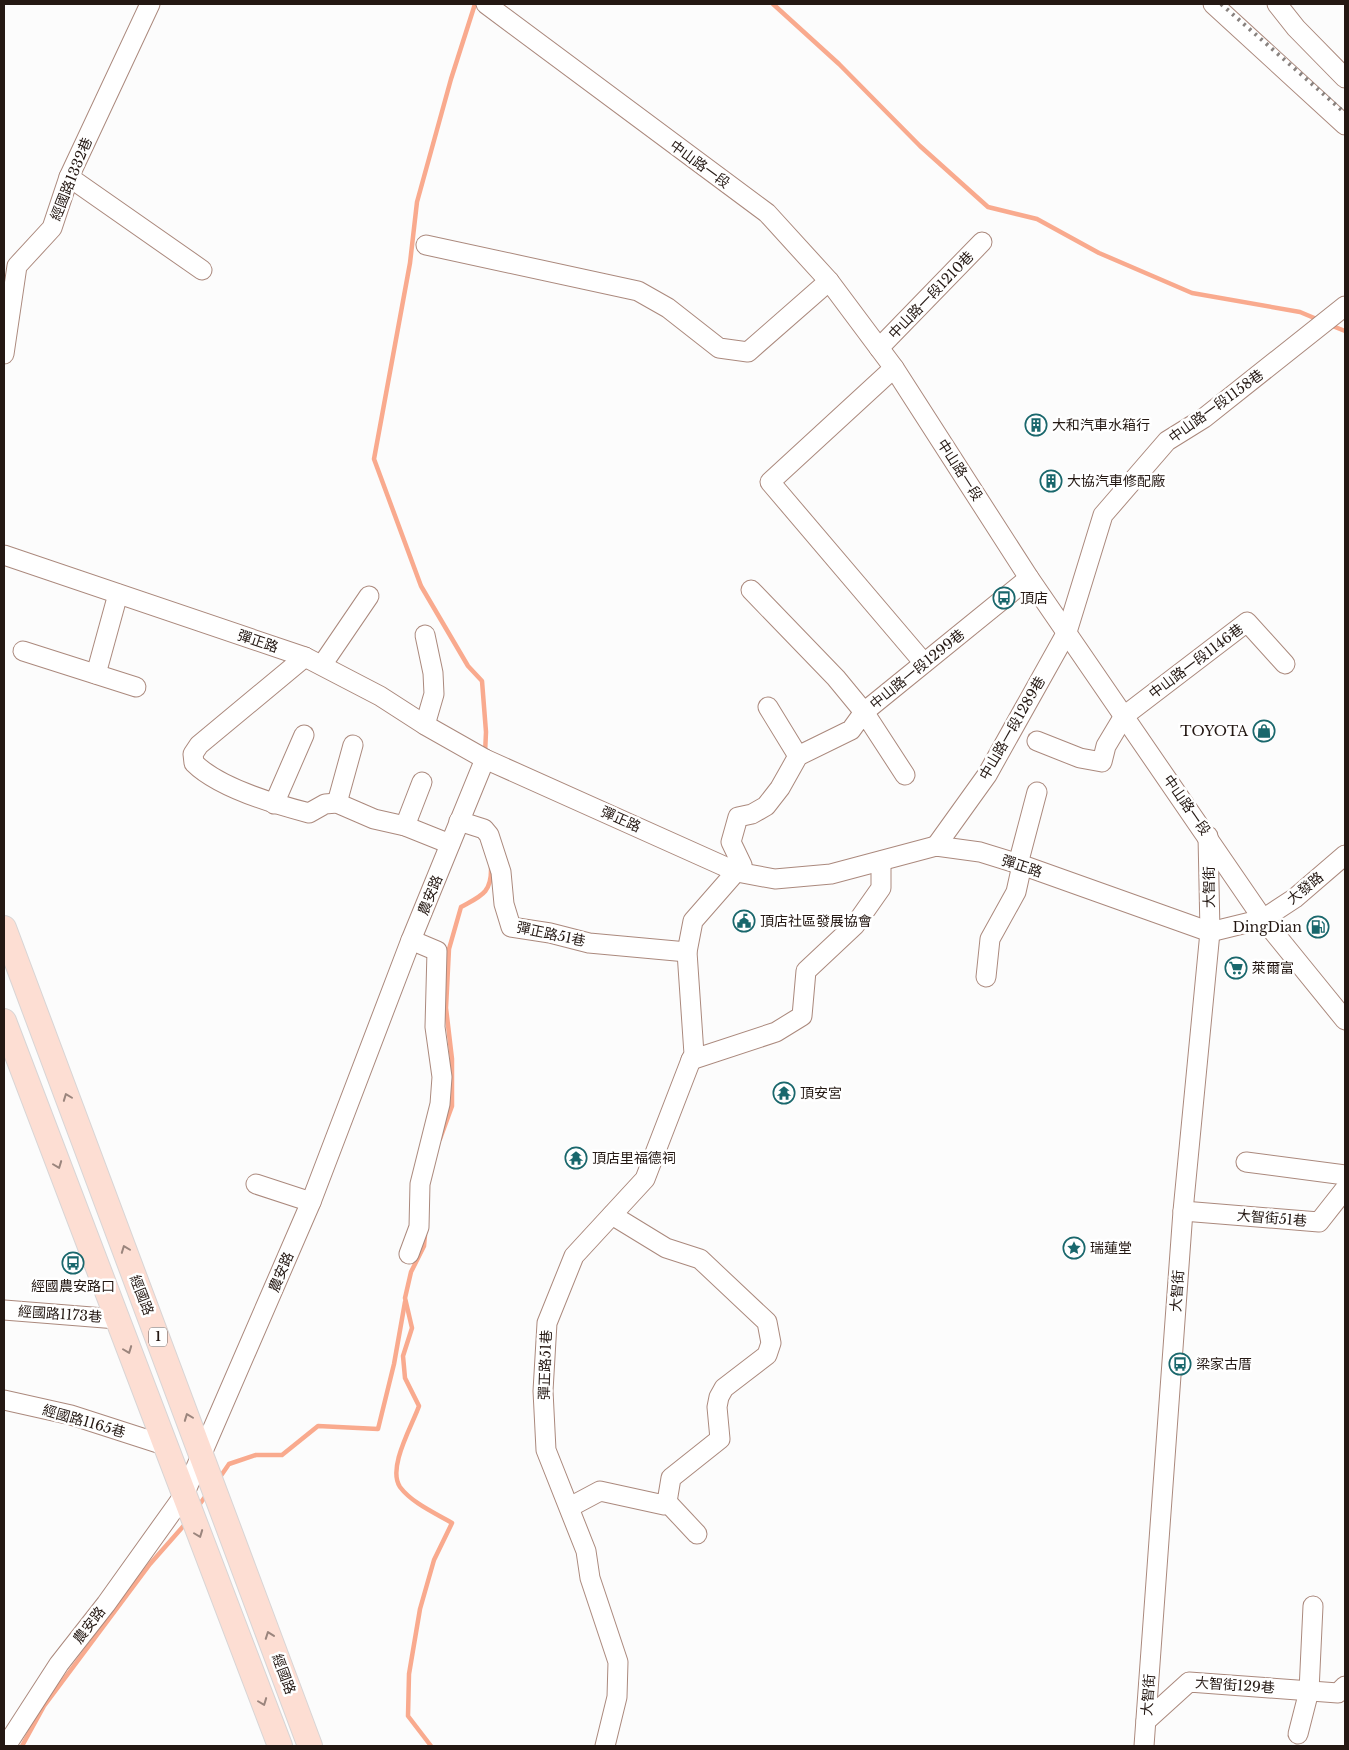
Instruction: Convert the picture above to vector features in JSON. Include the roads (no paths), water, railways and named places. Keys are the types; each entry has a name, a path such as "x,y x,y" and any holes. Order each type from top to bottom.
{"main road":[{"name":"經國路","path":"4,928 310,1746"},
{"path":"4,1025 280,1746"}],"street":[{"name":"經國路1332巷","path":"4,354 17,266 52,228 69,177 150,4"},
{"name":"中山路一段","path":"486,4 767,213 829,281 894,368 1029,578 1208,836 1263,919 1345,1020"},
{"path":"1213,4 1345,125"},
{"path":"1277,4 1296,28 1345,78"},
{"path":"69,177 202,270"},
{"name":"中山路一段1210巷","path":"879,348 982,242"},
{"path":"426,245 638,291 668,308 719,348 748,352 829,281"},
{"name":"中山路一段1158巷","path":"1066,632 1103,515 1167,441 1204,418 1337,314"},
{"path":"894,368 770,482 924,663"},
{"name":"彈正路","path":"4,556 322,665 380,696 425,725 485,759 737,872 775,879 831,874 936,846 980,852 1020,864 1210,932"},
{"name":"中山路一段1299巷","path":"751,590 836,678 864,712 1029,578"},
{"path":"96,674 118,594"},
{"path":"322,665 369,596"},
{"name":"中山路一段1146巷","path":"1124,716 1247,622 1285,664"},
{"name":"中山路一段1289巷","path":"936,846 987,775 1066,632"},
{"path":"425,725 434,694 433,673 426,635"},
{"path":"23,651 136,686"},
{"path":"305,658 199,745 193,754 194,763 205,774 274,804 309,813 325,804 337,803 374,819 405,826 450,844"},
{"path":"768,707 798,756"},
{"path":"737,872 742,865 731,842 738,816 752,814 766,806 780,788 798,756 851,730 864,712 905,774"},
{"path":"1037,741 1080,758 1102,762 1106,746 1124,716"},
{"path":"274,804 304,735"},
{"path":"337,803 353,745"},
{"name":"農安路","path":"6,1746 59,1664 106,1604 184,1495 311,1202 411,940 485,759"},
{"path":"405,826 422,782"},
{"path":"986,978 990,939 1016,892 1020,864 1037,792"},
{"name":"彈正路51巷","path":"459,822 484,829 489,835 501,872 504,904 511,927 550,932 589,943 688,952"},
{"name":"大智街","path":"1144,1746 1183,1211 1210,932 1208,836"},
{"name":"大發路","path":"1263,919 1295,898 1345,855"},
{"path":"691,1060 776,1032 802,1016 806,971 855,925 881,888 881,861"},
{"name":"彈正路51巷","path":"605,1746 617,1697 618,1662 590,1578 586,1551 546,1450 543,1391 547,1323 574,1256 645,1179 694,1054 688,952 693,921 737,872"},
{"path":"1210,932 1263,919"},
{"path":"409,1254 419,1227 420,1184 440,1104 442,1077 435,1027 437,951 411,940"},
{"path":"1246,1162 1345,1175"},
{"path":"256,1184 311,1202"},
{"name":"大智街51巷","path":"1183,1211 1319,1222 1345,1189"},
{"path":"612,1215 666,1248 700,1259 766,1322 771,1343 767,1355 724,1388 718,1397 720,1439 671,1478 667,1502"},
{"name":"經國路1173巷","path":"4,1310 117,1319"},
{"name":"經國路1165巷","path":"4,1400 71,1415 164,1445"},
{"path":"570,1507 600,1490 664,1505 667,1502"},
{"path":"667,1502 697,1534"},
{"path":"1298,1734 1309,1691 1313,1606"},
{"name":"大智街129巷","path":"1146,1721 1189,1682 1309,1691 1342,1690"}],"waterway":[{"path":"475,4 451,79 417,202 410,263 374,459 421,586 468,666 482,681 486,732 485,754"},
{"path":"773,4 839,64 920,146 988,207 1037,219 1099,253 1192,293 1300,312 1319,320"},
{"path":"1330,325 1345,331"},
{"path":"440,1139 452,1106 452,1059 446,1008 449,949 461,907 484,893 490,883 491,867"},
{"path":"425,1235 424,1246 411,1272 405,1298 412,1328 403,1356 405,1378 419,1406 398,1458 397,1479 400,1487 411,1498 452,1523 434,1560 420,1609 409,1674 408,1716 431,1746"},
{"path":"218,1480 229,1464 256,1455 282,1455 318,1426 378,1429 394,1364 405,1302"},
{"path":"197,1508 207,1494"},
{"path":"22,1746 44,1706 150,1564 187,1522"}],"railway":[{"path":"1221,4 1345,113"}],"place":[{"name":"大和汽車水箱行","path":"1036,425"},
{"name":"大協汽車修配廠","path":"1051,481"},
{"name":"頂店","path":"1004,598"},
{"name":"TOYOTA","path":"1264,731"},
{"name":"頂店社區發展協會","path":"744,921"},
{"name":"DingDian","path":"1318,927"},
{"name":"萊爾富","path":"1236,968"},
{"name":"頂安宮","path":"784,1093"},
{"name":"頂店里福德祠","path":"576,1158"},
{"name":"瑞蓮堂","path":"1074,1248"},
{"name":"經國農安路口","path":"73,1263"},
{"name":"梁家古厝","path":"1180,1364"}]}
